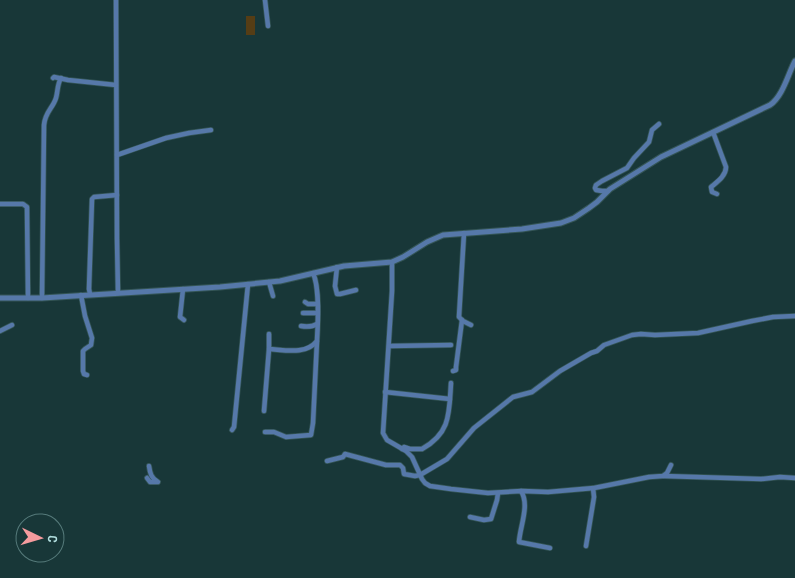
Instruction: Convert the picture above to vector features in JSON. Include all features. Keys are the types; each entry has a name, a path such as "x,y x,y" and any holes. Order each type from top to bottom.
{"street":[{"path":"116,0 118,293"},
{"path":"265,0 268,26"},
{"path":"0,298 42,298 269,282 353,264 392,262 438,237 464,233 522,229 561,223 574,218 598,202 608,191 661,157 755,113 774,102 795,61"},
{"path":"53,78 54,76 68,80 116,85"},
{"path":"42,298 44,125 46,116 55,102 61,78"},
{"path":"608,191 596,190 596,185 626,168 649,142 652,130 659,124"},
{"path":"117,155 166,138 211,130"},
{"path":"713,132 726,167 725,173 711,187 712,192 717,194"},
{"path":"90,294 92,199 99,196 117,195"},
{"path":"0,204 23,204 27,207 28,298"},
{"path":"464,233 458,313 462,320 471,324"},
{"path":"392,262 392,291 383,433 387,440 412,457 422,479 428,485 472,492 548,492 593,488 648,477 663,476 761,479 795,478"},
{"path":"337,267 335,286 337,294 356,290"},
{"path":"265,432 274,432 286,437 311,435 317,341 316,278 313,273"},
{"path":"269,282 273,296"},
{"path":"232,430 234,427 248,284"},
{"path":"183,289 180,317 184,320"},
{"path":"81,295 92,338 91,345 84,351 82,371 87,375"},
{"path":"305,302 317,304"},
{"path":"303,313 317,313"},
{"path":"327,461 342,457 345,454 386,465 400,465 403,468 404,474 420,475 447,459 474,428 513,397 532,392 560,371 597,351 604,345 632,335 698,333 773,317 795,316"},
{"path":"453,371 456,370 462,320"},
{"path":"302,326 317,324"},
{"path":"0,331 12,325"},
{"path":"264,411 269,334"},
{"path":"269,349 305,350 317,341"},
{"path":"389,346 451,345"},
{"path":"402,449 404,447 422,450 439,437 448,418 451,383"},
{"path":"385,392 450,398"},
{"path":"663,476 671,465"},
{"path":"147,478 150,482 159,482 151,475 149,466"},
{"path":"586,546 594,497 593,488"},
{"path":"521,491 524,497 524,508 519,542 550,548"},
{"path":"470,517 484,520 491,519 498,492"}],"shaded area":[{"path":"246,16 255,16 255,35 246,35"}]}
